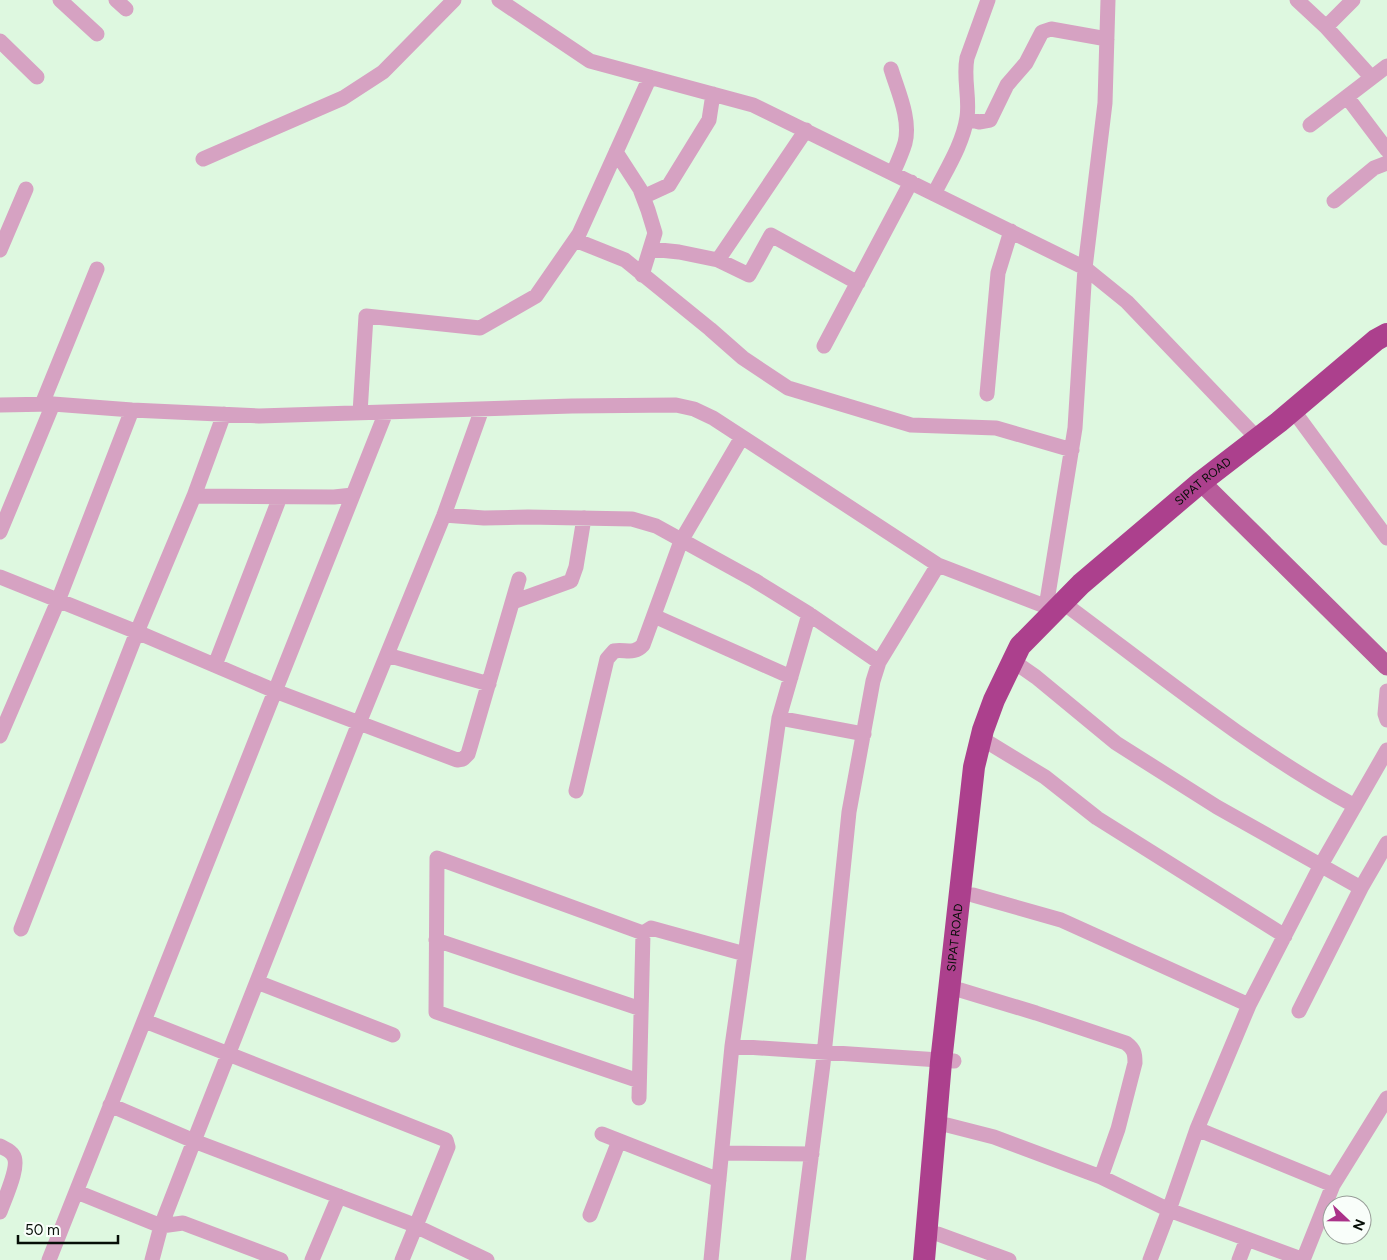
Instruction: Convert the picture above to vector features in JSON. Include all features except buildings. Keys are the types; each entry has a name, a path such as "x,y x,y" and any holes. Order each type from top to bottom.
{"highway":[{"name":"SIPAT ROAD","path":"924,1260 948,1062 974,767 987,741 1018,664 1031,650 1036,630 1055,606 1201,482 1293,410 1383,333"},
{"name":"SIPAT ROAD","path":"936,1260 947,1126 948,1062 960,990 990,758 987,741"}],"main road":[{"path":"1201,482 1387,666"}],"street":[{"path":"60,0 97,34"},
{"path":"203,159 351,93 383,72 454,0"},
{"path":"499,0 590,61 753,105 1085,268 1128,302 1258,438"},
{"path":"934,194 960,142 967,119 968,103 965,66 988,0"},
{"path":"1055,606 1076,428 1085,268 1105,102 1108,0"},
{"path":"1297,0 1326,27 1371,78"},
{"path":"1326,27 1353,0"},
{"path":"967,119 979,122 990,120 1007,85 1029,58 1042,32 1051,29 1107,39"},
{"path":"0,41 37,77"},
{"path":"1310,125 1387,66"},
{"path":"891,69 904,107 906,128 905,142 893,173"},
{"path":"360,413 366,316 480,328 536,296 575,240 587,218 650,78"},
{"path":"643,197 669,185 709,120 713,94"},
{"path":"1347,96 1387,150"},
{"path":"718,260 806,130"},
{"path":"616,152 643,197 655,233 642,274"},
{"path":"1334,201 1374,168 1387,163"},
{"path":"824,346 911,182"},
{"path":"0,249 26,189"},
{"path":"987,394 998,273 1011,231"},
{"path":"650,249 679,252 718,260 749,274 770,235 858,283"},
{"path":"575,240 625,260 743,358 788,388 911,425 996,428 1072,450"},
{"path":"0,532 97,269"},
{"path":"0,404 48,404 260,416 676,405 694,409 713,418 938,565 1055,606 1236,733 1311,782 1355,806"},
{"path":"152,1260 161,1226 359,724 444,515 482,409"},
{"path":"0,736 58,601 132,410"},
{"path":"1293,410 1387,538"},
{"path":"49,1260 386,412"},
{"path":"21,929 137,632 194,496 224,414"},
{"path":"576,791 607,659 614,651 632,652 639,650 647,636 681,541 742,437"},
{"path":"194,496 334,497 353,495"},
{"path":"215,665 280,497"},
{"path":"444,515 484,518 632,519 656,526 754,580 810,614 879,662"},
{"path":"513,602 571,581 576,567 584,518"},
{"path":"798,1260 824,1052 849,812 873,681 879,662 938,565"},
{"path":"0,577 137,632 275,691 451,759 463,759 468,754 513,602 518,579"},
{"path":"712,1260 732,1046 779,718 810,614"},
{"path":"654,616 790,677"},
{"path":"387,655 489,684"},
{"path":"1018,664 1116,743 1217,807 1361,888"},
{"path":"1387,691 1385,714 1387,720"},
{"path":"779,718 864,734"},
{"path":"987,741 1045,777 1097,818 1285,936"},
{"path":"1150,1260 1197,1129 1249,1005 1321,865 1387,750"},
{"path":"1299,1011 1361,888 1387,843"},
{"path":"640,1081 436,1012 437,858 643,934"},
{"path":"973,895 1061,920 1249,1005"},
{"path":"643,934 651,928 745,954"},
{"path":"639,1098 643,934"},
{"path":"436,940 641,1009"},
{"path":"257,982 393,1035"},
{"path":"960,990 1036,1013 1121,1042 1132,1048 1135,1054 1135,1063 1118,1129 1101,1177"},
{"path":"145,1021 446,1140 448,1147 402,1260"},
{"path":"732,1046 948,1062"},
{"path":"947,1126 994,1137 1101,1177 1169,1210 1303,1260 1333,1185 1387,1098"},
{"path":"110,1105 194,1141 415,1226 487,1260"},
{"path":"1197,1129 1333,1185"},
{"path":"602,1134 719,1180"},
{"path":"590,1215 619,1141"},
{"path":"0,1146 9,1151 16,1159 14,1172 0,1212"},
{"path":"722,1153 812,1154"},
{"path":"77,1192 161,1226 183,1222 281,1260"},
{"path":"312,1260 340,1196"},
{"path":"938,1234 1009,1260"},
{"path":"1239,1260 1247,1239"}]}
